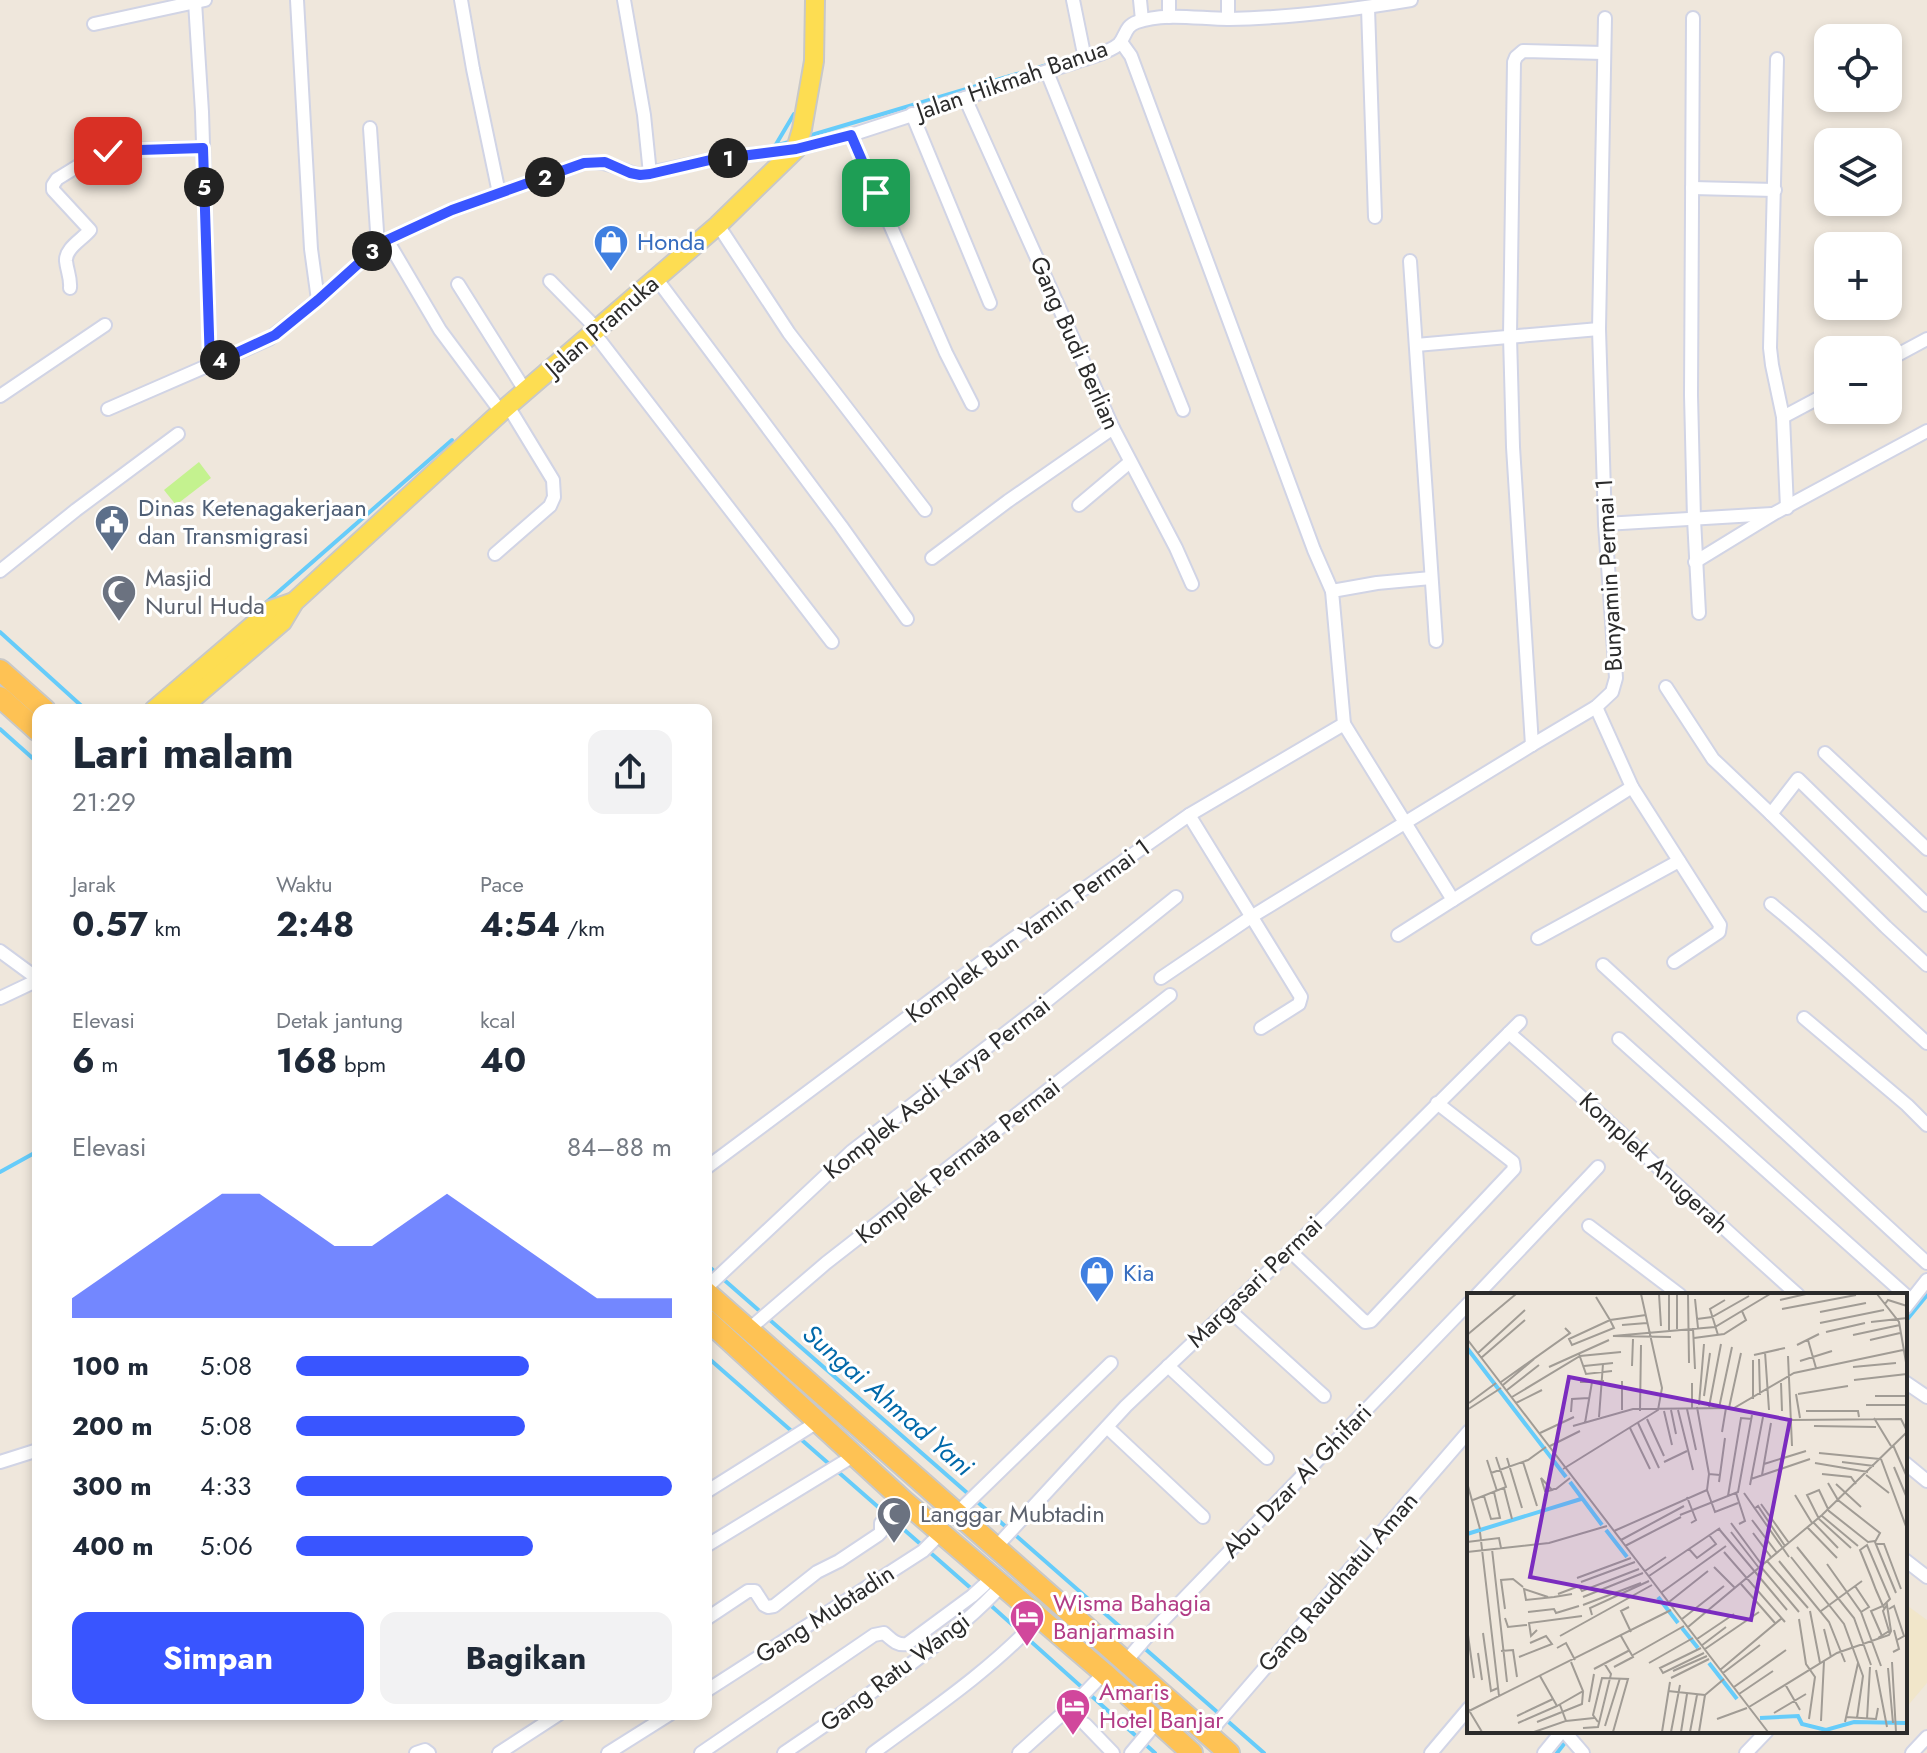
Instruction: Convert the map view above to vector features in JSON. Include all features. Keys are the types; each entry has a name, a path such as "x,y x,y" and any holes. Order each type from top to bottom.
{"highway":[{"path":"0,670 38,704"},
{"path":"0,697 32,726"},
{"path":"712,1296 801,1377 969,1501 1002,1540 1136,1649 1218,1722 1229,1753"},
{"path":"712,1324 819,1421 841,1464 1029,1628 1092,1686 1142,1739 1192,1753"},
{"path":"787,1393 801,1377"}],"main road":[{"path":"796,149 814,61 815,0"},
{"name":"Jalan Pramuka","path":"186,704 282,622 294,602 504,409 718,225 796,149"},
{"name":"Jalan Pramuka","path":"161,704 271,610 294,602"}],"street":[{"path":"297,0 311,249 318,300"},
{"path":"461,0 499,193"},
{"path":"108,409 269,339 383,243 452,210 584,163 605,162 630,173 650,174 644,115 624,0"},
{"path":"1073,0 1085,59"},
{"path":"1140,0 1142,20 1311,14 1411,0"},
{"path":"1169,0 1169,17"},
{"path":"1228,0 1228,19"},
{"path":"1311,0 1311,14"},
{"path":"94,24 200,1 210,365"},
{"path":"1368,8 1375,217"},
{"name":"Bunyamin Permai 1","path":"1161,978 1251,917 1596,707 1612,692 1616,678 1605,524 1599,329 1605,18"},
{"path":"1693,18 1691,395 1699,613"},
{"name":"Jalan Hikmah Banua","path":"650,174 710,160 796,149 851,135 1085,59 1121,42 1130,25 1142,20"},
{"path":"1121,42 1131,56 1314,550 1332,591 1344,724 1453,900"},
{"path":"1532,745 1513,447 1510,336 1514,62 1523,51 1604,53"},
{"path":"1777,59 1770,348 1783,417 1781,511"},
{"path":"1047,72 1183,410"},
{"name":"Gang Budi Berlian","path":"965,98 1113,428 1192,584"},
{"path":"912,114 990,303"},
{"path":"370,128 383,243 440,330 504,409 553,480 554,497 550,506 495,554"},
{"path":"851,135 946,353 972,404"},
{"path":"70,288 67,253 90,230 53,190 57,179 92,157 108,151 203,148"},
{"path":"1692,188 1775,190"},
{"path":"718,225 789,333 925,510"},
{"path":"1410,261 1436,641"},
{"path":"656,278 907,619"},
{"path":"550,281 596,331 832,642"},
{"path":"458,284 526,392"},
{"path":"0,396 105,325"},
{"path":"1416,345 1599,329"},
{"path":"1902,352 1927,339"},
{"path":"1783,417 1814,400"},
{"path":"932,558 1113,428"},
{"path":"1695,562 1927,431"},
{"path":"0,571 178,434"},
{"path":"1079,505 1130,462"},
{"path":"1605,524 1781,511"},
{"path":"1332,591 1431,578"},
{"path":"1666,687 1713,759 1927,965"},
{"path":"1596,707 1632,787 1720,925 1720,931 1674,962"},
{"name":"Komplek Bun Yamin Permai 1","path":"712,1164 1007,943 1189,815 1344,724"},
{"path":"1825,753 1927,849"},
{"path":"1771,814 1798,779 1927,905"},
{"path":"1398,935 1632,787"},
{"path":"1189,815 1301,997 1299,1004 1261,1028"},
{"path":"1538,938 1679,861"},
{"name":"Komplek Asdi Karya Permai","path":"712,1284 852,1151 1176,897"},
{"path":"1771,904 1927,1043"},
{"path":"0,951 32,975"},
{"path":"1603,965 1927,1263"},
{"path":"0,998 32,983"},
{"name":"Komplek Permata Permai","path":"748,1330 826,1263 1170,995"},
{"path":"1804,1018 1927,1125"},
{"name":"Margasari Permai","path":"1002,1540 1168,1366 1290,1251 1520,1022"},
{"name":"Komplek Anugerah","path":"1509,1033 1796,1293"},
{"path":"1619,1039 1896,1293"},
{"path":"1290,1251 1365,1322 1371,1321 1514,1169 1513,1162 1437,1103"},
{"path":"1479,1293 1598,1167"},
{"path":"1589,1226 1677,1293"},
{"path":"1908,1304 1926,1283"},
{"name":"Abu Dzar Al Ghifari","path":"1136,1649 1467,1305"},
{"path":"1228,1309 1324,1396"},
{"path":"969,1501 1111,1363"},
{"path":"1168,1366 1267,1458"},
{"path":"1907,1383 1927,1397"},
{"path":"712,1488 819,1421"},
{"path":"1107,1427 1203,1517"},
{"name":"Gang Raudhatul Aman","path":"1218,1722 1467,1433"},
{"path":"0,1462 32,1452"},
{"path":"712,1542 841,1464"},
{"path":"1907,1465 1927,1481"},
{"path":"712,1615 748,1591 755,1591 764,1605 774,1606 817,1572 878,1535 881,1523 894,1511"},
{"name":"Gang Mubtadin","path":"712,1687 931,1543"},
{"path":"1907,1562 1927,1577"},
{"path":"701,1753 874,1635 884,1633 896,1643 907,1644 986,1592"},
{"name":"Gang Ratu Wangi","path":"784,1753 945,1638 986,1592"},
{"path":"873,1753 948,1697 1029,1628"},
{"path":"1019,1753 1092,1686"},
{"path":"1431,1753 1467,1710"},
{"path":"499,1753 550,1720"},
{"path":"608,1753 660,1720"},
{"path":"1085,1724 1113,1753"},
{"path":"1544,1753 1561,1733"},
{"path":"1565,1733 1583,1753"},
{"path":"1746,1753 1765,1733"},
{"path":"1912,1753 1927,1737"},
{"path":"416,1753 425,1750 429,1753"}],"shaded area":[{"path":"1907,1605 1927,1620 1927,1683 1907,1707"}],"green space":[{"path":"199,462 211,478 176,505 164,490"}],"waterway":[{"path":"805,137 1047,65"},
{"path":"775,146 794,114"},
{"path":"774,146 793,141"},
{"path":"261,607 452,440"},
{"name":"Sungai Ahmad Yani","path":"0,632 79,704"},
{"name":"Sungai Ahmad Yani","path":"0,729 32,758"},
{"path":"0,1172 32,1154"},
{"name":"Sungai Ahmad Yani","path":"712,1269 1264,1753"},
{"path":"1907,1320 1927,1295"},
{"name":"Sungai Ahmad Yani","path":"712,1361 974,1591"},
{"name":"Sungai Ahmad Yani","path":"987,1602 1155,1753"},
{"path":"1557,1753 1564,1744"}],"place":[{"name":"Honda","path":"611,273"},
{"name":"Dinas Ketenagakerjaan dan Transmigrasi","path":"112,553"},
{"name":"Masjid Nurul Huda","path":"119,623"},
{"name":"Kia","path":"1097,1304"},
{"name":"Langgar Mubtadin","path":"894,1545"},
{"name":"Wisma Bahagia Banjarmasin","path":"1027,1648"},
{"name":"Amaris Hotel Banjar","path":"1073,1737"}],"route":[{"path":"108,151 203,148 210,365 275,335 387,240 452,210 584,163 605,162 630,173 650,174 710,160 796,149 851,135 876,193"}]}
